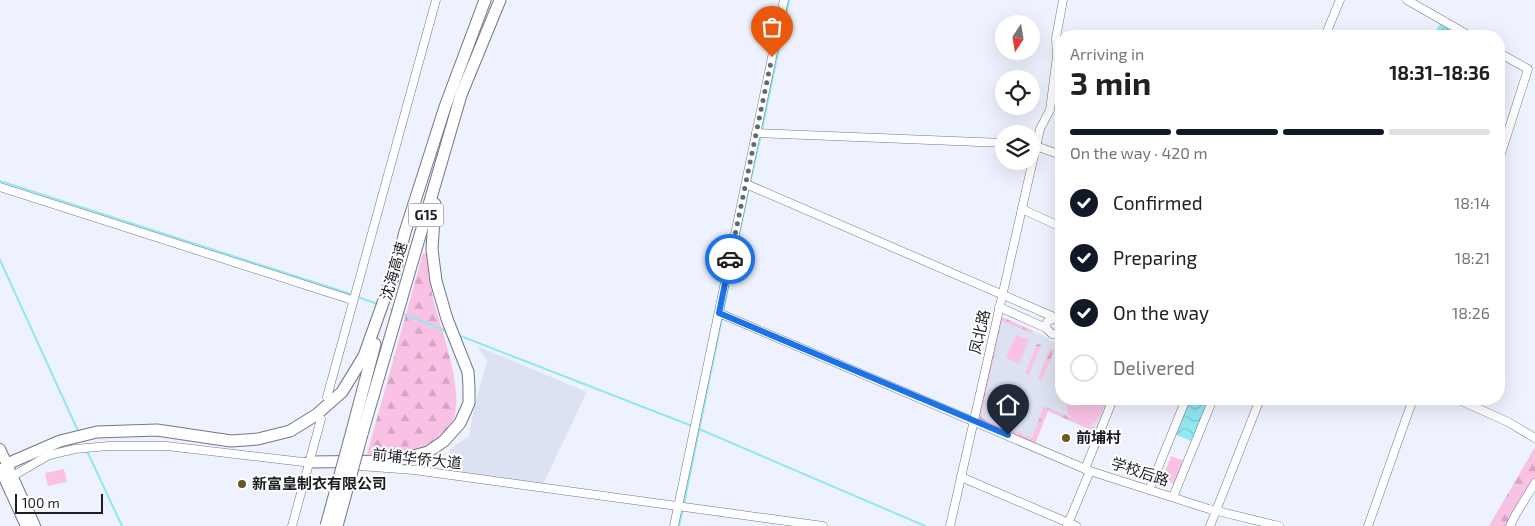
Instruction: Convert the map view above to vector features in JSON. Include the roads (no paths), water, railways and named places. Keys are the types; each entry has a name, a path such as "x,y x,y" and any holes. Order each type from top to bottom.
{"highway":[{"name":"沈海高速","path":"337,526 394,272 405,232 445,107 485,0"},
{"name":"沈海高速","path":"326,526 461,95 500,0"},
{"path":"309,462 396,461 428,452 444,441 460,423 469,403 468,372 447,319 436,281 432,249 438,172"},
{"path":"4,467 60,442 97,432 157,430 231,441 258,440 290,431 316,415 342,392 364,356 394,272"}],"main road":[{"path":"0,449 4,467 26,526"},
{"path":"4,467 13,476 35,526"}],"street":[{"path":"327,397 436,0"},
{"path":"674,526 681,508 749,185 784,0"},
{"name":"凤北路","path":"1058,30 1064,0"},
{"path":"1328,30 1340,0"},
{"path":"1407,0 1460,30"},
{"path":"1505,56 1528,69 1505,141"},
{"name":"凤北路","path":"1040,129 1050,110 1055,83"},
{"path":"759,133 995,143"},
{"path":"1040,147 1055,153"},
{"name":"凤北路","path":"950,526 1029,170"},
{"path":"749,185 1055,318"},
{"path":"0,187 353,297"},
{"path":"1022,209 1055,224"},
{"path":"1000,307 1055,334"},
{"name":"学校后路","path":"722,314 1088,470 1217,511 1279,526"},
{"path":"1046,328 1049,320 1055,320"},
{"path":"961,478 1071,525 1111,405"},
{"path":"1149,490 1184,405"},
{"path":"1173,497 1211,405"},
{"path":"1210,526 1258,405"},
{"path":"1368,526 1411,405"},
{"path":"1470,405 1508,422 1535,438"},
{"path":"292,526 321,419"},
{"name":"前埔华侨大道","path":"13,476 49,455 109,446 167,446 309,462 414,470 823,526"},
{"path":"1510,526 1535,483"}],"water":[{"path":"1440,24 1451,30 1436,30"},
{"path":"1186,405 1209,405 1194,442 1174,434"}],"waterway":[{"path":"762,130 789,0"},
{"path":"750,184 761,134"},
{"path":"0,181 354,295"},
{"path":"723,313 749,188"},
{"path":"0,260 79,433"},
{"path":"358,297 377,304"},
{"path":"404,314 446,331"},
{"path":"684,504 722,318"},
{"path":"458,335 692,426"},
{"path":"699,429 925,526"},
{"path":"87,451 122,526"},
{"path":"679,526 683,509"}],"place":[{"name":"前埔村","path":"1066,438"},
{"name":"新富皇制衣有限公司","path":"242,484"}]}
